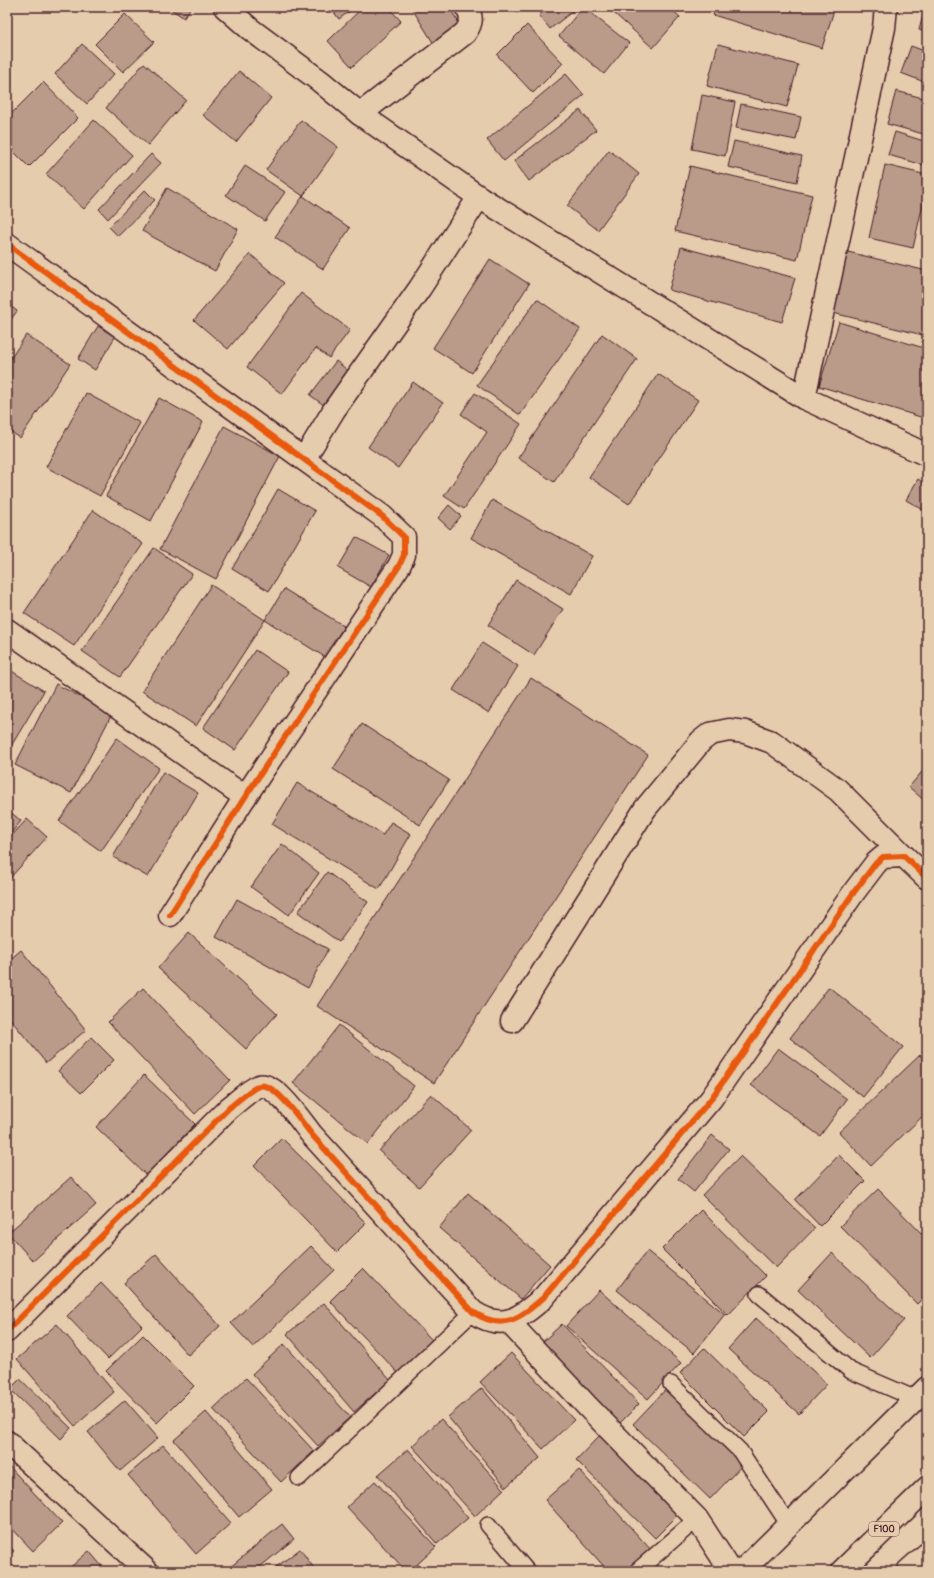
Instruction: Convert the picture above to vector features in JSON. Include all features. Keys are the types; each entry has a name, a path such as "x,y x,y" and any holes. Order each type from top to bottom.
{"main road":[{"path":"225,7 250,29 320,81 360,114 479,197 804,398 927,455"},
{"path":"360,114 465,33 471,24 470,13 466,7"},
{"path":"804,398 884,28 886,7"},
{"path":"304,459 334,410 420,288 479,197"},
{"path":"7,244 304,459 400,532 404,537 404,555 400,566 245,797 170,915"},
{"path":"7,630 245,797"},
{"path":"512,1021 645,809 701,741 710,734 720,731 746,732 772,742 838,790 927,878"},
{"path":"7,1331 229,1108 253,1090 263,1086 269,1087 288,1104 312,1135 473,1312 488,1320 509,1322 523,1315 543,1298 711,1099 854,892 876,863 882,857 904,856"},
{"path":"509,1322 697,1519 731,1571"},
{"path":"742,1571 921,1394"},
{"path":"7,1442 147,1571"},
{"name":"F100","path":"842,1571 927,1488"},
{"path":"908,1571 927,1554"}],"lane":[{"path":"759,1294 851,1371 921,1394"},
{"path":"299,1478 473,1312"},
{"path":"671,1384 740,1451 789,1525"},
{"path":"637,1571 697,1519"},
{"path":"488,1525 527,1571"}],"building":[{"path":"168,7 191,7 184,18"},
{"path":"330,7 355,7 339,19"},
{"path":"363,7 388,7 401,21 352,67 328,41"},
{"path":"411,7 449,7 461,26 434,44"},
{"path":"513,7 525,7 517,13"},
{"path":"549,7 578,7 550,29 539,15"},
{"path":"583,7 629,43 604,74 559,36"},
{"path":"607,7 669,7 680,17 653,48"},
{"path":"716,7 835,7 822,48 713,15"},
{"path":"925,8 927,9 927,32 919,30"},
{"path":"125,14 154,42 123,72 95,44"},
{"path":"527,25 563,63 533,93 497,55"},
{"path":"82,44 114,74 87,104 55,74"},
{"path":"718,44 798,65 787,107 707,86"},
{"path":"911,46 927,52 927,83 901,73"},
{"path":"144,63 186,100 148,145 106,108"},
{"path":"239,71 271,98 236,142 203,115"},
{"path":"566,74 584,95 504,161 487,140"},
{"path":"43,82 78,118 29,167 7,145 7,118"},
{"path":"896,91 927,99 927,135 887,124"},
{"path":"702,95 735,102 725,156 692,149"},
{"path":"741,104 801,117 796,140 736,128"},
{"path":"580,110 596,130 529,181 514,161"},
{"path":"94,120 132,155 84,209 46,174"},
{"path":"301,120 338,147 303,196 266,170"},
{"path":"895,132 927,142 927,166 888,155"},
{"path":"734,141 802,156 797,182 728,167"},
{"path":"609,150 639,174 598,230 567,206"},
{"path":"151,154 161,163 108,219 99,209"},
{"path":"885,165 927,175 927,186 913,248 869,238"},
{"path":"245,166 285,192 265,221 226,195"},
{"path":"690,166 812,195 797,260 675,231"},
{"path":"167,188 238,229 215,271 142,231"},
{"path":"145,190 155,200 118,236 109,227"},
{"path":"303,196 350,228 323,269 275,237"},
{"path":"681,247 795,278 782,322 669,290"},
{"path":"844,251 927,271 927,336 829,312"},
{"path":"250,254 284,283 228,349 194,320"},
{"path":"490,259 529,284 472,373 433,348"},
{"path":"301,293 350,330 329,358 316,348 282,394 247,367"},
{"path":"537,299 580,329 520,415 477,385"},
{"path":"7,304 17,311 7,325"},
{"path":"839,322 927,349 927,419 819,386"},
{"path":"98,326 115,337 95,370 78,359"},
{"path":"602,334 637,359 554,482 518,458"},
{"path":"26,335 70,364 20,438 7,429 7,364"},
{"path":"336,361 351,373 325,406 310,395"},
{"path":"658,374 698,400 629,504 589,477"},
{"path":"413,382 443,403 398,468 368,447"},
{"path":"86,393 140,423 100,496 46,467"},
{"path":"475,393 521,424 464,509 444,496 487,432 461,414"},
{"path":"159,398 203,422 151,521 106,496"},
{"path":"224,426 280,456 216,579 160,549"},
{"path":"918,479 927,485 927,512 906,500"},
{"path":"278,489 315,511 269,591 232,569"},
{"path":"492,500 592,556 571,594 471,538"},
{"path":"449,505 461,516 450,529 438,518"},
{"path":"93,510 143,544 74,646 24,613"},
{"path":"356,537 389,555 371,587 338,568"},
{"path":"154,548 192,574 120,677 82,651"},
{"path":"516,580 563,609 534,655 488,625"},
{"path":"211,585 265,620 196,726 142,691"},
{"path":"284,589 344,626 325,657 265,620"},
{"path":"482,643 518,666 489,713 453,690"},
{"path":"255,650 288,672 235,750 203,728"},
{"path":"10,670 44,691 7,753 7,675"},
{"path":"531,678 648,755 434,1083 317,1006"},
{"path":"56,684 112,714 71,793 15,765"},
{"path":"362,724 449,780 420,825 333,769"},
{"path":"117,738 159,768 101,851 59,821"},
{"path":"927,766 927,803 909,787"},
{"path":"163,772 198,793 148,877 113,857"},
{"path":"297,783 383,835 391,822 411,834 379,889 272,824"},
{"path":"7,809 21,821 7,838"},
{"path":"27,819 47,837 10,878 7,875 7,841"},
{"path":"282,844 319,873 289,915 251,887"},
{"path":"327,872 368,902 339,942 298,912"},
{"path":"237,899 328,949 308,988 216,937"},
{"path":"189,933 277,1014 246,1049 158,968"},
{"path":"21,950 86,1030 46,1063 7,1015 7,962"},
{"path":"829,987 903,1047 863,1097 790,1038"},
{"path":"143,988 230,1080 195,1114 108,1022"},
{"path":"339,1025 414,1086 368,1144 293,1083"},
{"path":"91,1037 114,1060 81,1093 58,1071"},
{"path":"778,1048 847,1099 820,1136 751,1085"},
{"path":"920,1055 927,1063 927,1112 871,1166 839,1132"},
{"path":"144,1075 195,1124 146,1175 96,1127"},
{"path":"431,1094 471,1130 419,1187 379,1151"},
{"path":"712,1135 729,1149 694,1192 678,1179"},
{"path":"282,1138 366,1223 337,1252 254,1166"},
{"path":"839,1155 865,1181 820,1226 795,1200"},
{"path":"740,1156 815,1228 776,1268 702,1195"},
{"path":"71,1177 96,1205 33,1261 8,1233"},
{"path":"878,1189 927,1239 927,1294 917,1304 840,1226"},
{"path":"468,1193 550,1265 521,1299 439,1228"},
{"path":"701,1210 766,1276 728,1315 662,1249"},
{"path":"311,1246 334,1270 253,1347 231,1323"},
{"path":"647,1251 725,1314 694,1353 617,1290"},
{"path":"832,1253 904,1320 870,1358 798,1290"},
{"path":"156,1254 220,1326 188,1355 124,1283"},
{"path":"363,1268 432,1340 398,1373 330,1301"},
{"path":"101,1283 142,1326 108,1359 67,1316"},
{"path":"599,1290 681,1363 648,1399 566,1326"},
{"path":"324,1303 390,1380 354,1412 287,1334"},
{"path":"756,1318 827,1384 799,1414 728,1349"},
{"path":"57,1324 114,1392 75,1426 17,1359"},
{"path":"562,1324 639,1404 615,1428 537,1347"},
{"path":"143,1335 194,1386 157,1423 106,1371"},
{"path":"284,1344 350,1417 318,1446 252,1374"},
{"path":"704,1348 769,1412 744,1437 680,1373"},
{"path":"511,1353 574,1420 543,1449 480,1382"},
{"path":"246,1378 314,1451 281,1482 213,1409"},
{"path":"20,1379 71,1428 61,1439 10,1389"},
{"path":"668,1387 746,1461 710,1499 633,1424"},
{"path":"482,1388 540,1458 506,1487 448,1417"},
{"path":"125,1400 158,1438 120,1471 88,1432"},
{"path":"206,1412 272,1489 239,1517 174,1440"},
{"path":"441,1419 504,1489 475,1516 412,1446"},
{"path":"601,1434 681,1512 655,1538 576,1460"},
{"path":"163,1445 231,1523 196,1554 128,1475"},
{"path":"408,1449 468,1518 437,1544 378,1475"},
{"path":"7,1464 62,1523 33,1551 7,1523"},
{"path":"579,1470 651,1550 628,1571 608,1571 545,1500"},
{"path":"375,1481 436,1547 410,1571 406,1571 347,1507"},
{"path":"282,1524 294,1539 255,1571 230,1571 228,1569"},
{"path":"7,1544 14,1551 7,1557"},
{"path":"300,1549 316,1571 271,1571"},
{"path":"89,1551 106,1571 66,1571"}],"cycle path":[{"path":"7,244 382,516 404,537 404,555 399,566 245,797 170,915"},
{"path":"7,1331 229,1108 247,1093 259,1086 266,1086 273,1090 288,1104 312,1135 473,1312 493,1321 502,1322 511,1320 527,1311 543,1298 711,1099 854,892 876,863 883,857 904,856 927,878"}]}
